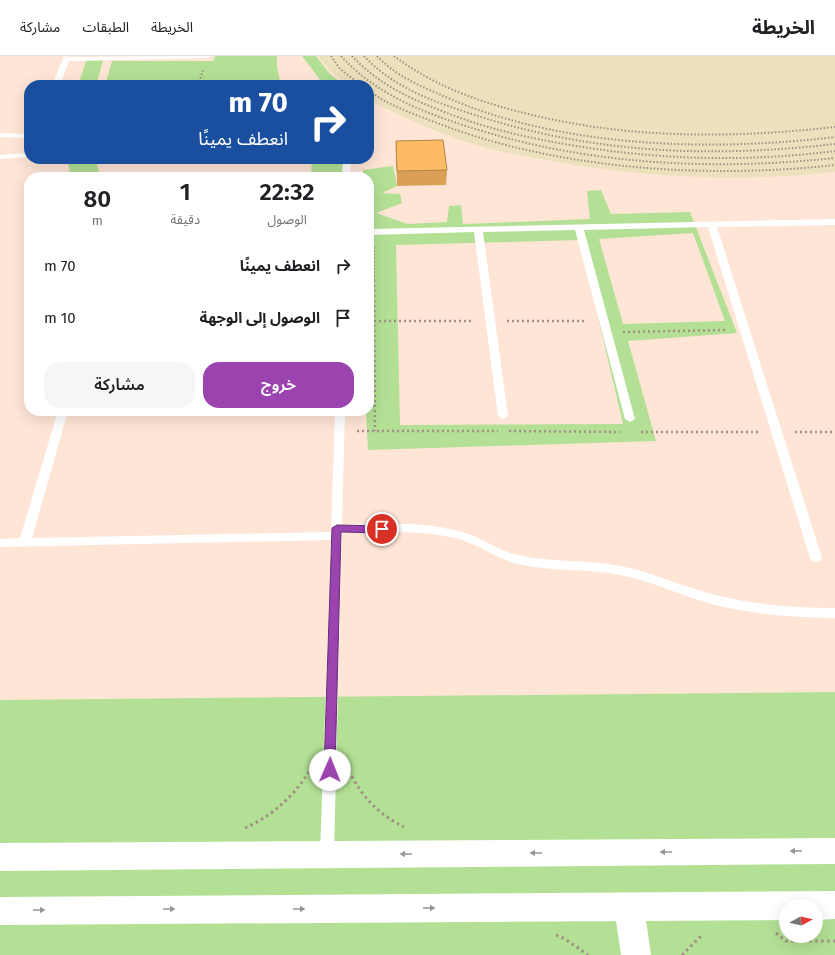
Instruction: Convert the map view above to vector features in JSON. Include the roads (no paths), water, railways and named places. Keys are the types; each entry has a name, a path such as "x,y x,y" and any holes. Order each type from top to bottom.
{"street":[{"path":"0,857 835,851"},
{"path":"0,910 835,905"},
{"path":"629,906 636,955"}],"lane":[{"path":"58,80 66,57 208,56"},
{"path":"0,135 24,136"},
{"path":"0,157 24,155"},
{"path":"374,232 835,222"},
{"path":"712,225 816,558"},
{"path":"579,228 630,419"},
{"path":"478,230 503,416"},
{"path":"25,542 62,416"},
{"path":"327,854 340,416"},
{"path":"0,543 428,530 463,536 503,555 523,561 592,566 631,573 730,604 765,610 800,613 835,613"}]}
